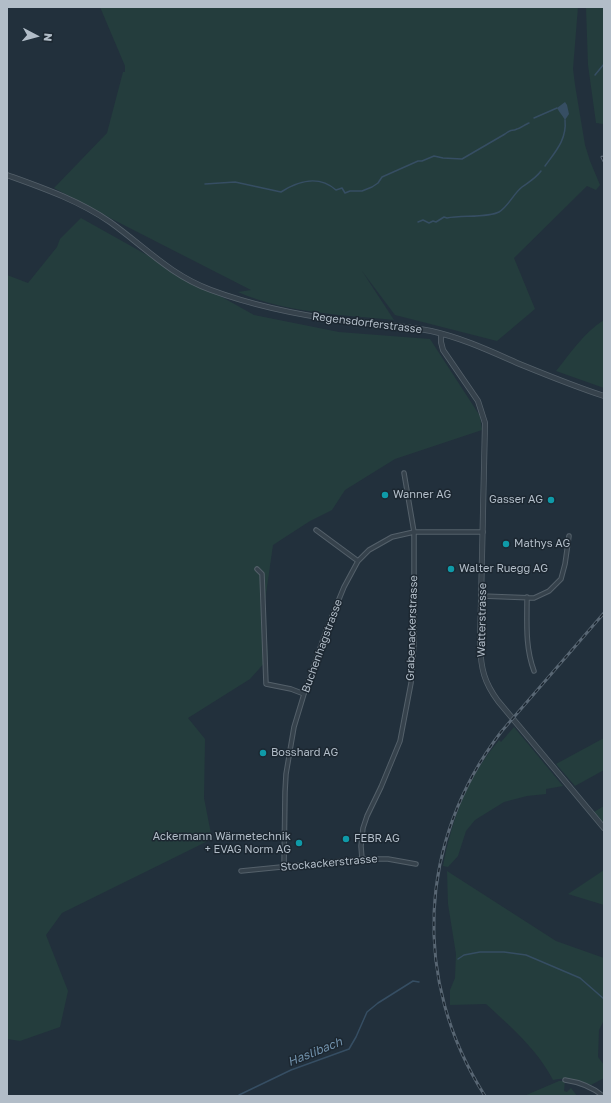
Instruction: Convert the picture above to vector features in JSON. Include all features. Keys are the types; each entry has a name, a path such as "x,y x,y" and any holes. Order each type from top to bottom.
{"street":[{"name":"Regensdorferstrasse","path":"7,175 82,204 111,222 175,273 198,285 226,296 321,318 402,326 441,334 471,343 552,377 604,396"},
{"name":"Watterstrasse","path":"441,334 443,350 478,401 483,415 485,433 481,656 483,672 488,686 498,701 604,828"},
{"name":"Grabenackerstrasse","path":"362,859 361,846 363,828 400,741 411,684 414,644 414,532 404,473"},
{"path":"316,530 358,561"},
{"name":"Buchenhagstrasse","path":"284,867 286,774 294,727 304,694 338,602 358,561 369,550 392,537 414,532 483,532"},
{"path":"482,596 534,598 549,591 561,579 566,564 569,536"},
{"path":"258,569 262,574 266,684 291,689 304,694"},
{"path":"527,597 527,643 529,660 534,671"},
{"name":"Stockackerstrasse","path":"241,871 362,859 388,859 416,864"},
{"path":"565,1080 583,1084 597,1091 603,1096"}],"green space":[{"path":"100,7 578,7 573,69 585,145 600,185 596,190 587,186 514,258 535,309 497,341 395,315 362,271 394,320 295,309 256,299 238,292 251,290 54,188 107,133 123,72 125,72 125,66"},
{"path":"585,7 604,7 603,124 596,123 588,65"},
{"path":"81,218 254,315 339,332 430,339 480,416 482,430 395,459 345,490 332,510 310,521 273,545 265,601 268,659 250,679 188,718 205,739 204,798 212,839 62,913 46,935 68,991 60,1027 20,1041 7,1039 7,275 28,283 57,247 60,239"},
{"path":"604,320 604,388 556,371 584,337"},
{"path":"514,727 563,786 546,789 546,794 527,796 504,802 475,820 466,831 458,856 448,867 443,866 453,824 469,784 489,752 499,740 501,742"},
{"path":"604,738 604,770 575,786 556,764"},
{"path":"604,806 604,823 594,812"},
{"path":"604,870 604,905 568,894"},
{"path":"447,871 556,941 604,958 604,1020 599,1030 598,1057 604,1065 604,1078 591,1085 572,1080 553,1080 547,1069 531,1048 486,1004 450,1005 450,990 455,978 456,954 448,904"},
{"path":"559,1081 565,1081 564,1091 567,1092 571,1088 577,1096 524,1096"}],"water":[{"path":"565,102 569,114 565,120 557,108"}],"waterway":[{"path":"595,75 604,64"},
{"path":"534,118 557,108"},
{"path":"545,166 560,144 564,133 565,120"},
{"path":"205,184 235,182 281,192 294,185 308,181 316,181 323,182 336,190 342,188 345,193 350,191 362,191 378,183 382,177 418,161 434,156 462,159 509,131 518,129 529,123"},
{"path":"418,222 423,220 429,223 433,221 436,222 444,217 481,216 499,212 522,187 535,178 541,171"},
{"name":"Haslibach","path":"458,959 464,955 480,952 504,952 526,955 580,978 604,999"},
{"name":"Haslibach","path":"239,1095 291,1070 349,1049 367,1012 378,1003 413,981 419,982"}],"railway":[{"path":"602,157 604,161"},
{"path":"485,1096 461,1052 445,1006 436,959 434,911 440,864 453,819 473,774 501,732 604,613"}],"place":[{"name":"Wanner AG","path":"385,495"},
{"name":"Gasser AG","path":"551,500"},
{"name":"Mathys AG","path":"506,544"},
{"name":"Walter Ruegg AG","path":"451,569"},
{"name":"Bosshard AG","path":"263,753"},
{"name":"FEBR AG","path":"346,839"},
{"name":"Ackermann Wärmetechnik + EVAG Norm AG","path":"299,843"}]}
